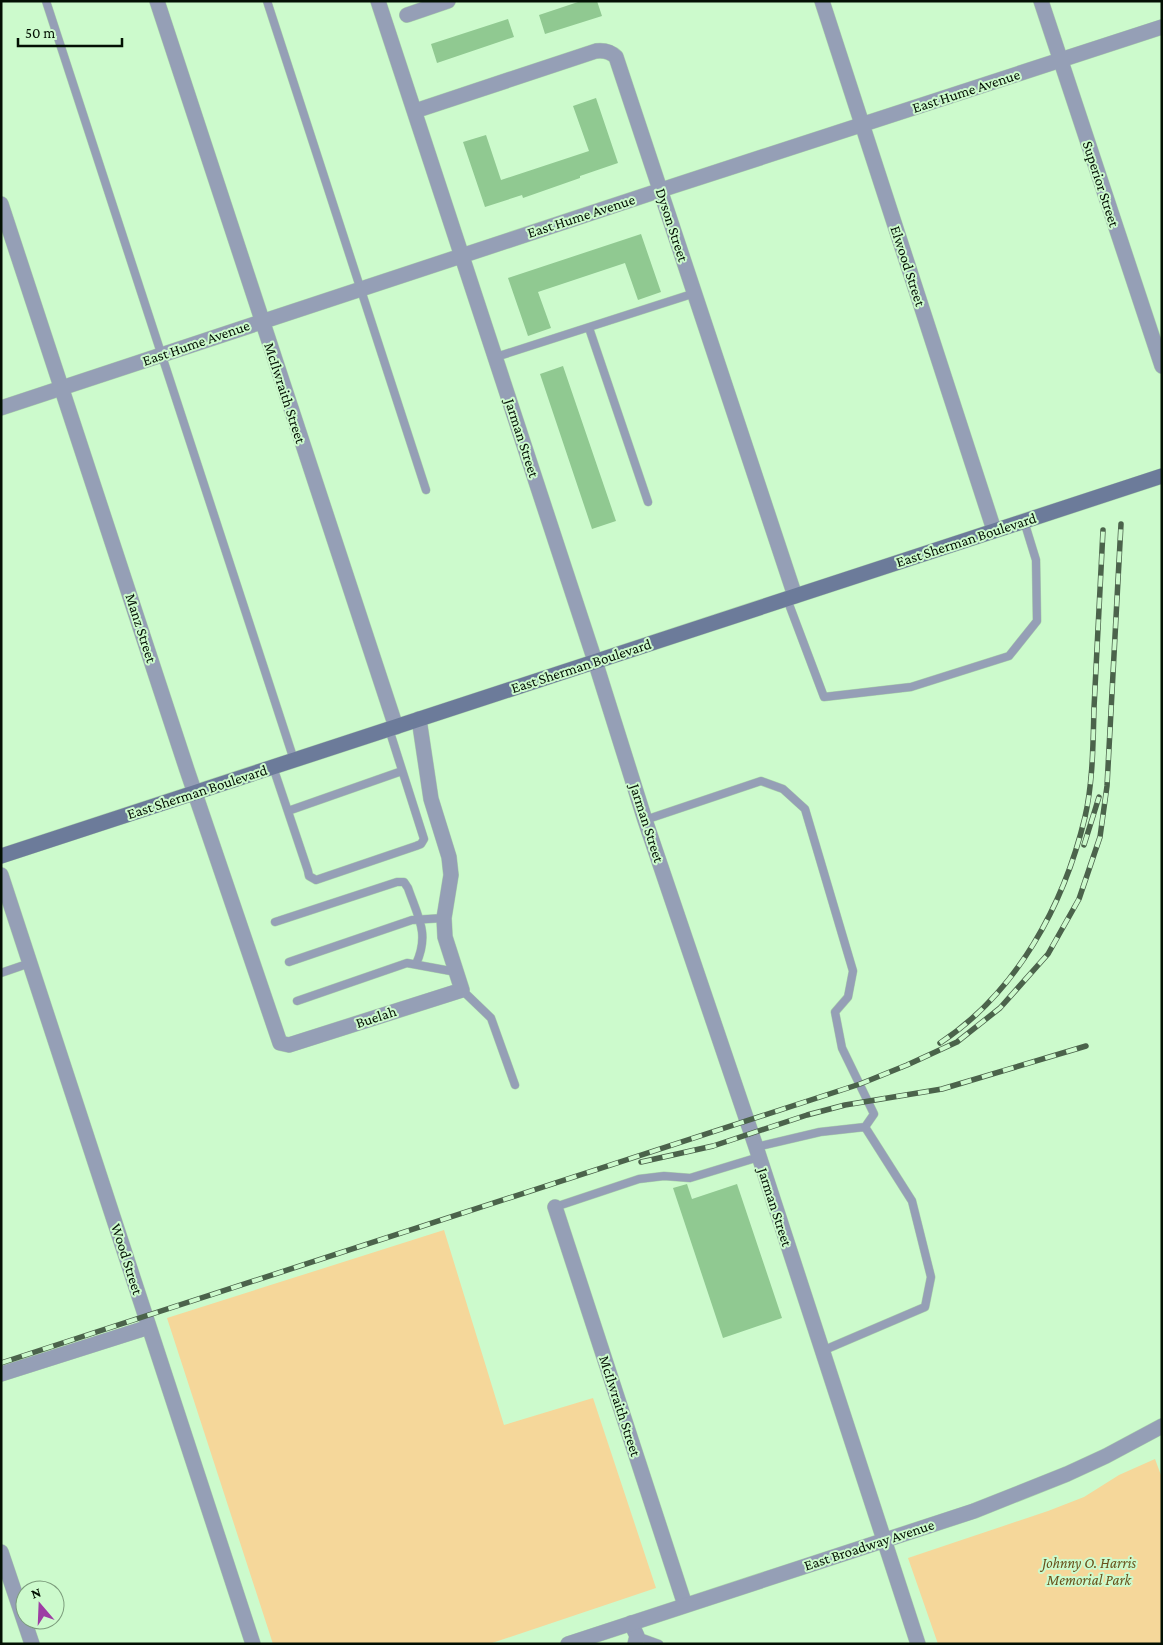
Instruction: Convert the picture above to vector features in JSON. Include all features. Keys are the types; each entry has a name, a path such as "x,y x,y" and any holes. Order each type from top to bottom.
{"main road":[{"name":"East Sherman Boulevard","path":"1,856 1162,476"}],"street":[{"name":"McIlwraith Street","path":"157,1 392,728"},
{"name":"Jarman Street","path":"378,1 595,661 645,820 757,1152 918,1644"},
{"path":"407,15 448,1"},
{"name":"Elwood Street","path":"822,1 994,530"},
{"name":"Superior Street","path":"1041,1 1162,366"},
{"name":"East Hume Avenue","path":"1,408 462,255 1162,27"},
{"name":"Dyson Street","path":"415,111 596,51 604,50 612,53 618,62 661,190 791,597"},
{"name":"Manz Street","path":"1,204 195,793 280,1042 289,1044"},
{"path":"419,719 431,799 449,857 451,875 444,918 445,938 462,990"},
{"name":"Wood Street","path":"1,875 253,1644"},
{"name":"Buelah","path":"289,1044 462,990"},
{"name":"McIlwraith Street","path":"555,1206 685,1605"},
{"path":"1,1374 149,1327"},
{"name":"East Broadway Avenue","path":"568,1644 634,1634 685,1605 1019,1494 1106,1456 1162,1426"},
{"path":"1,1552 32,1644"}],"lane":[{"path":"46,1 294,760"},
{"path":"267,1 426,490"},
{"path":"496,358 695,294"},
{"path":"589,328 648,502"},
{"path":"791,597 824,697 911,687 963,672 1009,656 1037,621 1036,560 1024,521"},
{"path":"273,767 309,876 316,880 416,846 421,844 424,839 402,771 392,728"},
{"path":"288,810 402,771"},
{"path":"555,1206 639,1179 664,1176 690,1178 757,1152 820,1132 865,1127 874,1114 842,1048 835,1012 848,997 852,970 805,809 783,789 761,781 645,820"},
{"path":"275,922 397,882 404,882 408,888 423,937 422,951 416,964"},
{"path":"289,962 412,920 444,918"},
{"path":"1,973 30,963"},
{"path":"297,1001 407,963 456,972"},
{"path":"462,990 491,1018 515,1085"},
{"path":"822,1351 924,1307 931,1277 912,1201 865,1127"},
{"path":"634,1634 660,1644"}],"green space":[{"path":"444,1230 504,1425 593,1398 656,1588 489,1644 273,1644 167,1318"},
{"name":"Johnny O. Harris Memorial Park","path":"1155,1459 1162,1478 1162,1644 938,1644 908,1558 1084,1497 1119,1475"}],"building":[{"path":"581,1 597,1 602,16 545,34 539,15"},
{"path":"508,19 514,37 437,63 431,44"},
{"path":"596,98 618,163 523,198 522,195 485,207 463,142 486,135 501,180 589,151 573,106"},
{"path":"641,234 661,292 638,300 625,263 538,292 551,328 528,336 508,278"},
{"path":"563,366 616,521 592,529 540,374"},
{"path":"687,1184 692,1199 737,1184 782,1318 723,1338 673,1188"}],"railway":[{"path":"1,1363 860,1084 957,1042 1000,1008 1048,954 1079,899 1100,837 1107,786 1121,524"},
{"path":"940,1043 992,999 1034,944 1050,914 1076,850 1088,804 1091,776 1103,530"},
{"path":"1084,845 1099,797"},
{"path":"641,1162 713,1146 807,1115 845,1105 942,1089 1086,1046"}]}
